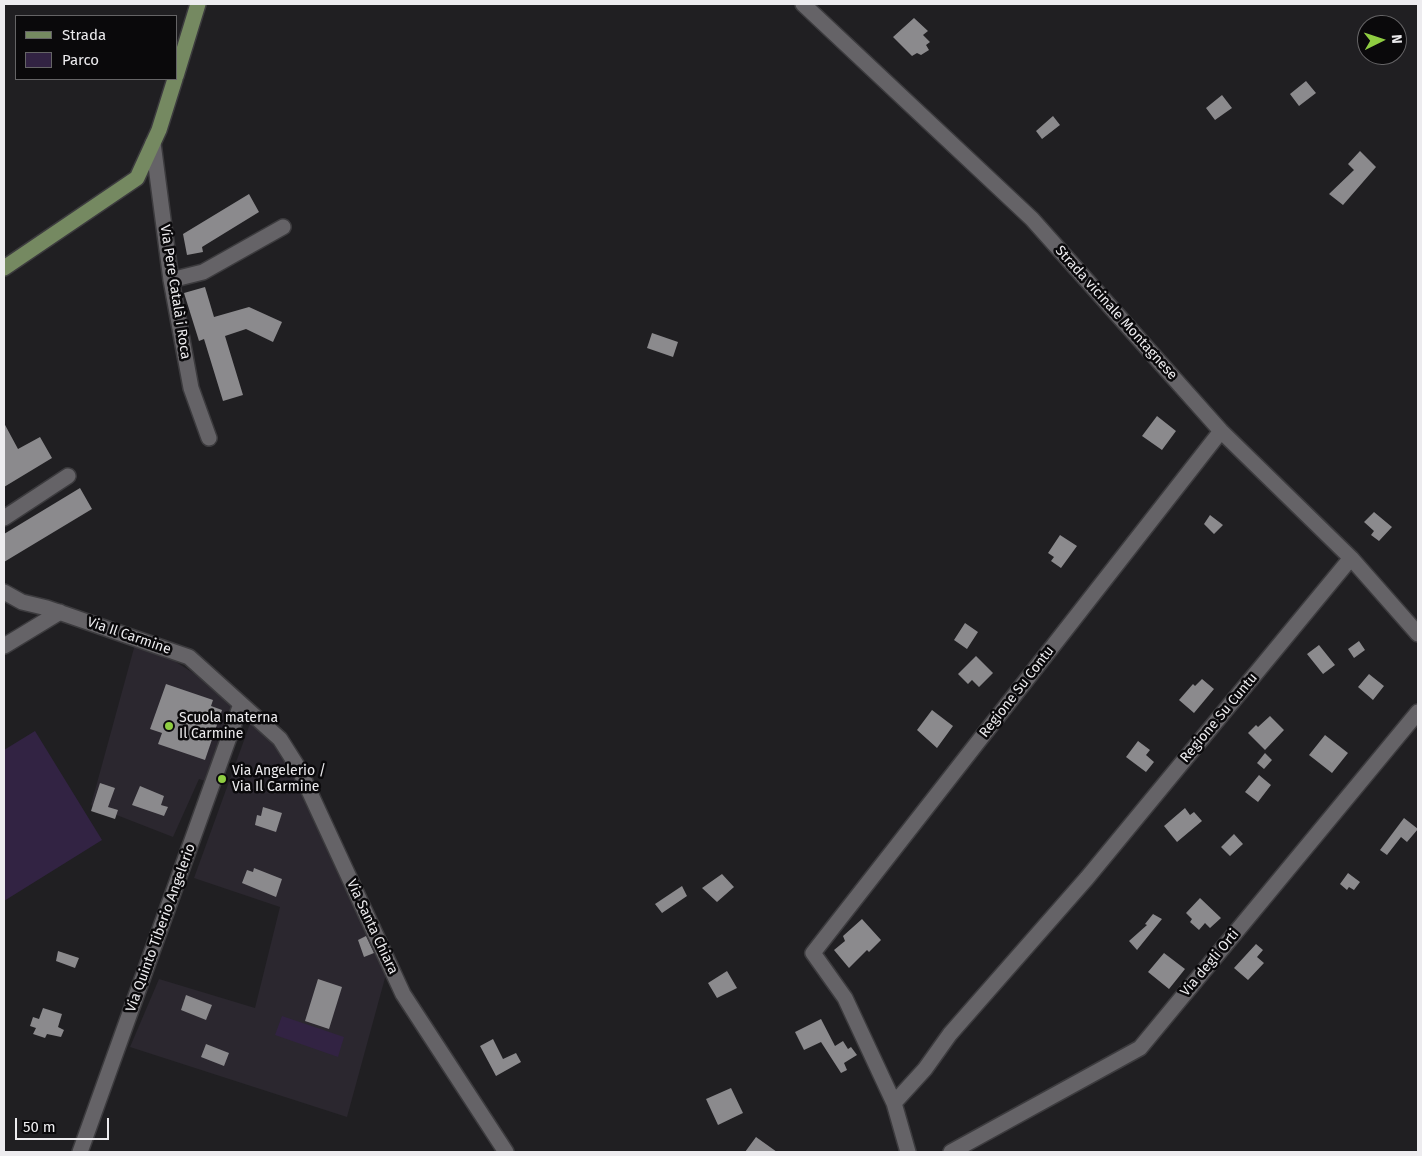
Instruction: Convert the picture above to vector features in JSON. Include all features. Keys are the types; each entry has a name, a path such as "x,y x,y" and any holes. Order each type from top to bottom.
{"main road":[{"path":"178,70 198,4"},
{"path":"4,268 137,178 153,143 175,80"}],"street":[{"name":"Strada vicinale Montagnese","path":"802,4 1032,219 1221,431 1351,558 1418,634"},
{"name":"Via Pere Català i Roca","path":"153,143 171,280 191,388 210,438"},
{"path":"171,280 203,272 283,227"},
{"name":"Regione Su Contu","path":"894,1103 845,998 813,953 1221,431"},
{"path":"4,518 68,476"},
{"name":"Regione Su Cuntu","path":"894,1103 925,1069 950,1034 1087,878 1351,558"},
{"name":"Via Il Carmine","path":"4,592 22,602 60,612 189,657 241,704"},
{"path":"4,646 60,612"},
{"name":"Via Quinto Tiberio Angelerio","path":"80,1152 241,704"},
{"name":"Via Santa Chiara","path":"241,704 280,739 299,769 403,994 506,1152"},
{"name":"Via degli Orti","path":"951,1152 1140,1048 1418,712"},
{"path":"894,1103 908,1152"}],"shaded area":[{"name":"Scuola materna Il Carmine","path":"137,637 212,685 232,705 205,781 199,779 173,837 91,805"},
{"path":"251,721 283,749 388,967 347,1117 130,1047 159,979 255,1008 280,907 194,878"}],"green space":[{"path":"35,731 102,840 4,901 4,750"},
{"path":"282,1016 344,1037 338,1057 275,1035"}],"building":[{"path":"914,18 928,31 923,35 930,42 926,45 929,50 921,55 917,53 912,56 893,37"},
{"path":"1306,81 1316,93 1299,106 1290,94"},
{"path":"1222,95 1232,108 1215,120 1206,108"},
{"path":"1053,116 1060,125 1042,139 1036,131"},
{"path":"1360,151 1376,167 1343,205 1329,194 1354,170 1348,164"},
{"path":"249,194 259,212 202,247 203,252 187,255 183,234"},
{"path":"205,287 214,317 249,307 282,322 273,342 246,329 225,336 243,395 223,401 204,339 199,341 184,293"},
{"path":"652,333 678,342 673,357 647,348"},
{"path":"1157,416 1176,431 1162,450 1142,436"},
{"path":"4,423 18,449 40,437 52,458 4,487"},
{"path":"80,488 92,509 4,562 4,534"},
{"path":"1374,512 1392,527 1379,541 1371,535 1374,531 1364,522"},
{"path":"1210,515 1223,525 1214,534 1204,524"},
{"path":"1060,535 1077,546 1061,568 1051,561 1054,557 1048,553"},
{"path":"965,623 978,632 967,649 954,640"},
{"path":"1359,641 1365,650 1354,658 1348,649"},
{"path":"1319,645 1335,665 1323,674 1307,654"},
{"path":"976,656 993,673 979,687 972,680 968,684 958,674"},
{"path":"1369,674 1384,686 1373,700 1358,687"},
{"path":"1202,679 1214,689 1194,713 1179,700 1193,684 1195,686"},
{"path":"166,684 213,700 211,706 222,710 205,760 158,744 162,733 150,729"},
{"path":"932,710 953,726 937,748 917,730"},
{"path":"1270,716 1284,730 1265,750 1248,733"},
{"path":"1325,735 1348,753 1332,773 1309,755"},
{"path":"1138,741 1150,750 1146,755 1154,762 1146,772 1126,757"},
{"path":"1265,753 1272,760 1264,769 1257,763"},
{"path":"1259,775 1271,785 1258,802 1245,792"},
{"path":"100,783 115,788 108,807 118,810 115,819 91,811"},
{"path":"140,786 164,796 161,805 168,807 164,816 132,805"},
{"path":"263,807 282,813 276,832 255,825 257,815 261,816"},
{"path":"1185,808 1190,815 1194,812 1202,821 1177,842 1164,826"},
{"path":"1404,818 1418,829 1407,842 1401,837 1387,855 1380,850"},
{"path":"1234,834 1243,844 1230,856 1221,847"},
{"path":"254,868 282,879 276,897 242,883 247,870 253,872"},
{"path":"1348,873 1360,882 1354,890 1349,887 1347,890 1340,884"},
{"path":"722,874 734,887 717,902 702,888"},
{"path":"682,886 687,896 662,913 655,904"},
{"path":"1200,898 1221,918 1210,928 1205,923 1199,930 1190,922 1192,919 1186,913"},
{"path":"1153,914 1162,919 1137,950 1129,941 1147,925 1145,924"},
{"path":"862,919 881,940 869,952 867,950 849,968 834,950 845,941 843,936"},
{"path":"366,936 374,953 364,957 358,940"},
{"path":"1256,944 1263,950 1257,957 1264,963 1248,980 1234,968"},
{"path":"58,951 79,958 75,968 56,961"},
{"path":"1164,953 1185,969 1169,989 1148,972"},
{"path":"727,971 737,988 717,998 708,983"},
{"path":"318,979 342,987 329,1029 305,1021"},
{"path":"186,995 212,1005 206,1020 181,1010"},
{"path":"43,1008 62,1014 58,1027 64,1030 61,1037 47,1034 45,1038 33,1034 36,1028 30,1026 33,1017 39,1019"},
{"path":"821,1019 835,1046 843,1041 848,1049 851,1047 857,1055 844,1063 847,1070 841,1073 821,1042 804,1050 795,1032"},
{"path":"493,1039 503,1059 516,1053 521,1062 496,1076 480,1046"},
{"path":"206,1044 229,1053 224,1066 201,1057"},
{"path":"731,1088 743,1113 718,1125 706,1099"},
{"path":"756,1137 777,1152 745,1152"}],"place":[{"name":"Scuola materna Il Carmine","path":"169,726"},
{"name":"Via Angelerio / Via Il Carmine","path":"222,779"}]}
